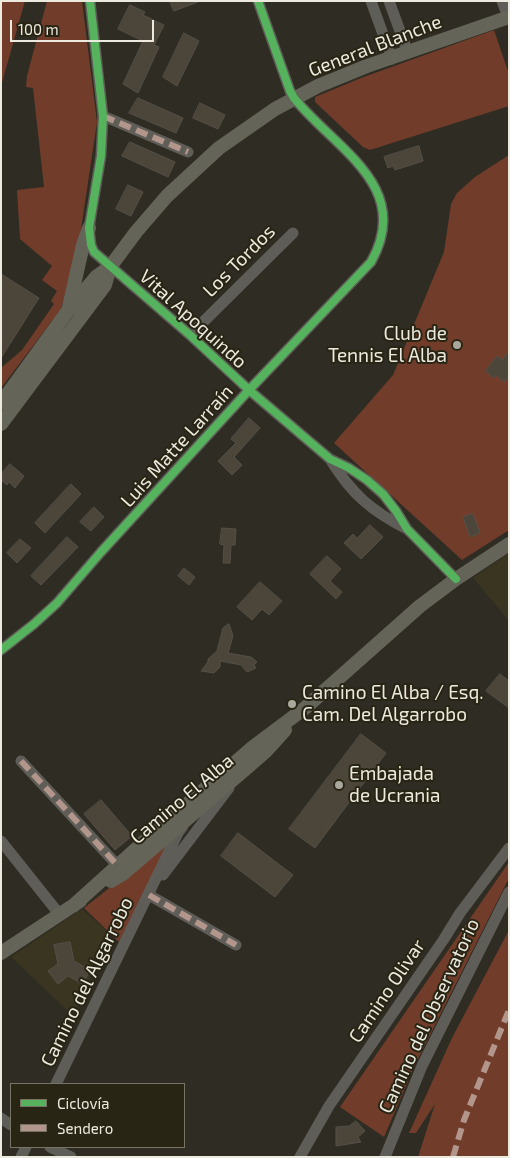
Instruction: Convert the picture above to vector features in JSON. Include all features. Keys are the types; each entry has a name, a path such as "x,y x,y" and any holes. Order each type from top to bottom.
{"main road":[{"name":"General Blanche","path":"1,403 67,312 96,277 110,267 151,214 194,168 238,133 294,98 342,76 508,17"},
{"path":"67,312 89,228"},
{"name":"General Blanche","path":"1,424 104,285 110,267"},
{"name":"Camino El Alba","path":"73,906 253,747 305,708 399,624 456,579 509,544"},
{"name":"Camino El Alba","path":"1,953 124,873 266,751 305,708"}],"street":[{"name":"Vital Apoquindo","path":"90,1 103,116 101,156 89,228 91,245 94,252 190,335 249,390 330,459 349,468 367,480 396,511 407,529 456,579"},
{"name":"Luis Matte Larraín","path":"1,650 57,604 97,556 249,390 371,262 379,246 383,229 381,202 368,175 294,98 258,1"},
{"path":"371,1 392,59"},
{"path":"389,1 408,53"},
{"path":"502,1 508,17"},
{"path":"103,116 188,152"},
{"name":"Los Tordos","path":"190,335 293,233"},
{"name":"Vital Apoquindo","path":"330,459 341,477 365,503 407,529"},
{"path":"21,761 118,866"},
{"name":"Camino del Algarrobo","path":"149,895 239,774"},
{"name":"Camino del Algarrobo","path":"56,1083 178,833 208,788"},
{"path":"1,841 60,915"},
{"name":"Camino Olivar","path":"300,1157 329,1106 460,913 509,848"},
{"name":"Camino del Observatorio","path":"385,1157 422,1066 509,892"},
{"path":"149,895 236,945"},
{"path":"52,1148 71,1157"}],"shaded area":[{"path":"1,1 25,1 1,86"},
{"path":"47,1 82,1 97,122 79,243 61,309 1,388 1,368 22,350 54,304 51,301 57,291 42,280 52,266 20,239 17,190 44,187 33,88 26,87 27,76"},
{"path":"494,30 509,74 509,106 370,150 363,147 315,102 315,97 361,78"},
{"name":"Club de Tennis El Alba","path":"509,155 509,530 462,560 334,443 393,375 444,252 451,204 457,193 475,177"},
{"path":"509,553 509,621 473,578"},
{"path":"171,839 119,942 84,908"},
{"path":"509,862 509,878 414,1067 384,1137 340,1107"},
{"path":"82,909 110,934 73,1016 11,957"},
{"path":"509,930 509,1157 418,1157 435,1104 416,1133 409,1133 452,1038"}],"building":[{"path":"170,1 198,1 198,2 174,11"},
{"path":"130,5 145,12 143,15 164,25 154,45 159,47 138,93 123,84 143,41 118,29"},
{"path":"184,33 199,41 177,86 163,77"},
{"path":"138,98 183,118 176,133 129,113"},
{"path":"200,103 225,115 218,129 193,118"},
{"path":"130,142 175,162 168,177 122,156"},
{"path":"419,146 423,161 395,170 393,166 388,168 384,157"},
{"path":"128,185 143,192 131,216 116,209"},
{"path":"1,274 39,298 1,358"},
{"path":"509,351 509,376 504,382 496,375 494,378 485,371 497,356 502,360"},
{"path":"249,418 260,428 234,457 242,465 232,475 218,461 236,443 231,439"},
{"path":"10,464 24,476 15,488 9,482 7,485 1,480 1,474"},
{"path":"71,484 81,494 45,533 35,523"},
{"path":"94,507 104,517 91,531 80,522"},
{"path":"473,514 480,533 470,537 463,517"},
{"path":"370,525 383,537 361,559 344,543 353,534 357,538"},
{"path":"222,528 236,529 235,545 231,545 230,563 223,563 224,545 220,544"},
{"path":"67,537 78,547 41,585 31,576"},
{"path":"20,539 31,548 17,563 7,553"},
{"path":"327,556 341,569 330,581 342,592 336,599 310,574"},
{"path":"184,568 195,577 189,585 178,576"},
{"path":"260,582 282,601 269,615 262,609 252,620 237,607"},
{"path":"229,624 233,636 228,653 251,657 257,662 254,665 256,668 247,672 241,665 220,661 220,667 214,673 201,671 208,662 208,659 217,651 223,628"},
{"path":"500,674 509,681 509,708 486,691"},
{"path":"361,734 386,753 315,848 289,829"},
{"path":"101,800 132,836 115,850 84,814"},
{"path":"238,833 293,875 275,897 221,856"},
{"path":"70,942 74,961 90,970 83,984 68,976 58,984 48,971 58,964 54,945"},
{"path":"356,1121 365,1131 358,1137 361,1142 336,1146 336,1127 349,1126"}],"marked path":[{"path":"103,116 188,152"},
{"path":"21,761 118,866"},
{"path":"149,895 236,945"},
{"path":"453,1157 464,1120 509,1010"}],"cycle path":[{"path":"90,1 103,116 101,156 89,228 91,245 94,252 190,335 249,390 330,459 349,468 383,494 407,529 456,579"},
{"path":"1,650 57,603 249,390 371,262 382,235 383,211 376,190 364,170 294,98 258,1"}],"place":[{"name":"Club de Tennis El Alba","path":"457,345"},
{"name":"Camino El Alba / Esq. Cam. Del Algarrobo","path":"292,704"},
{"name":"Embajada de Ucrania","path":"339,785"}]}
